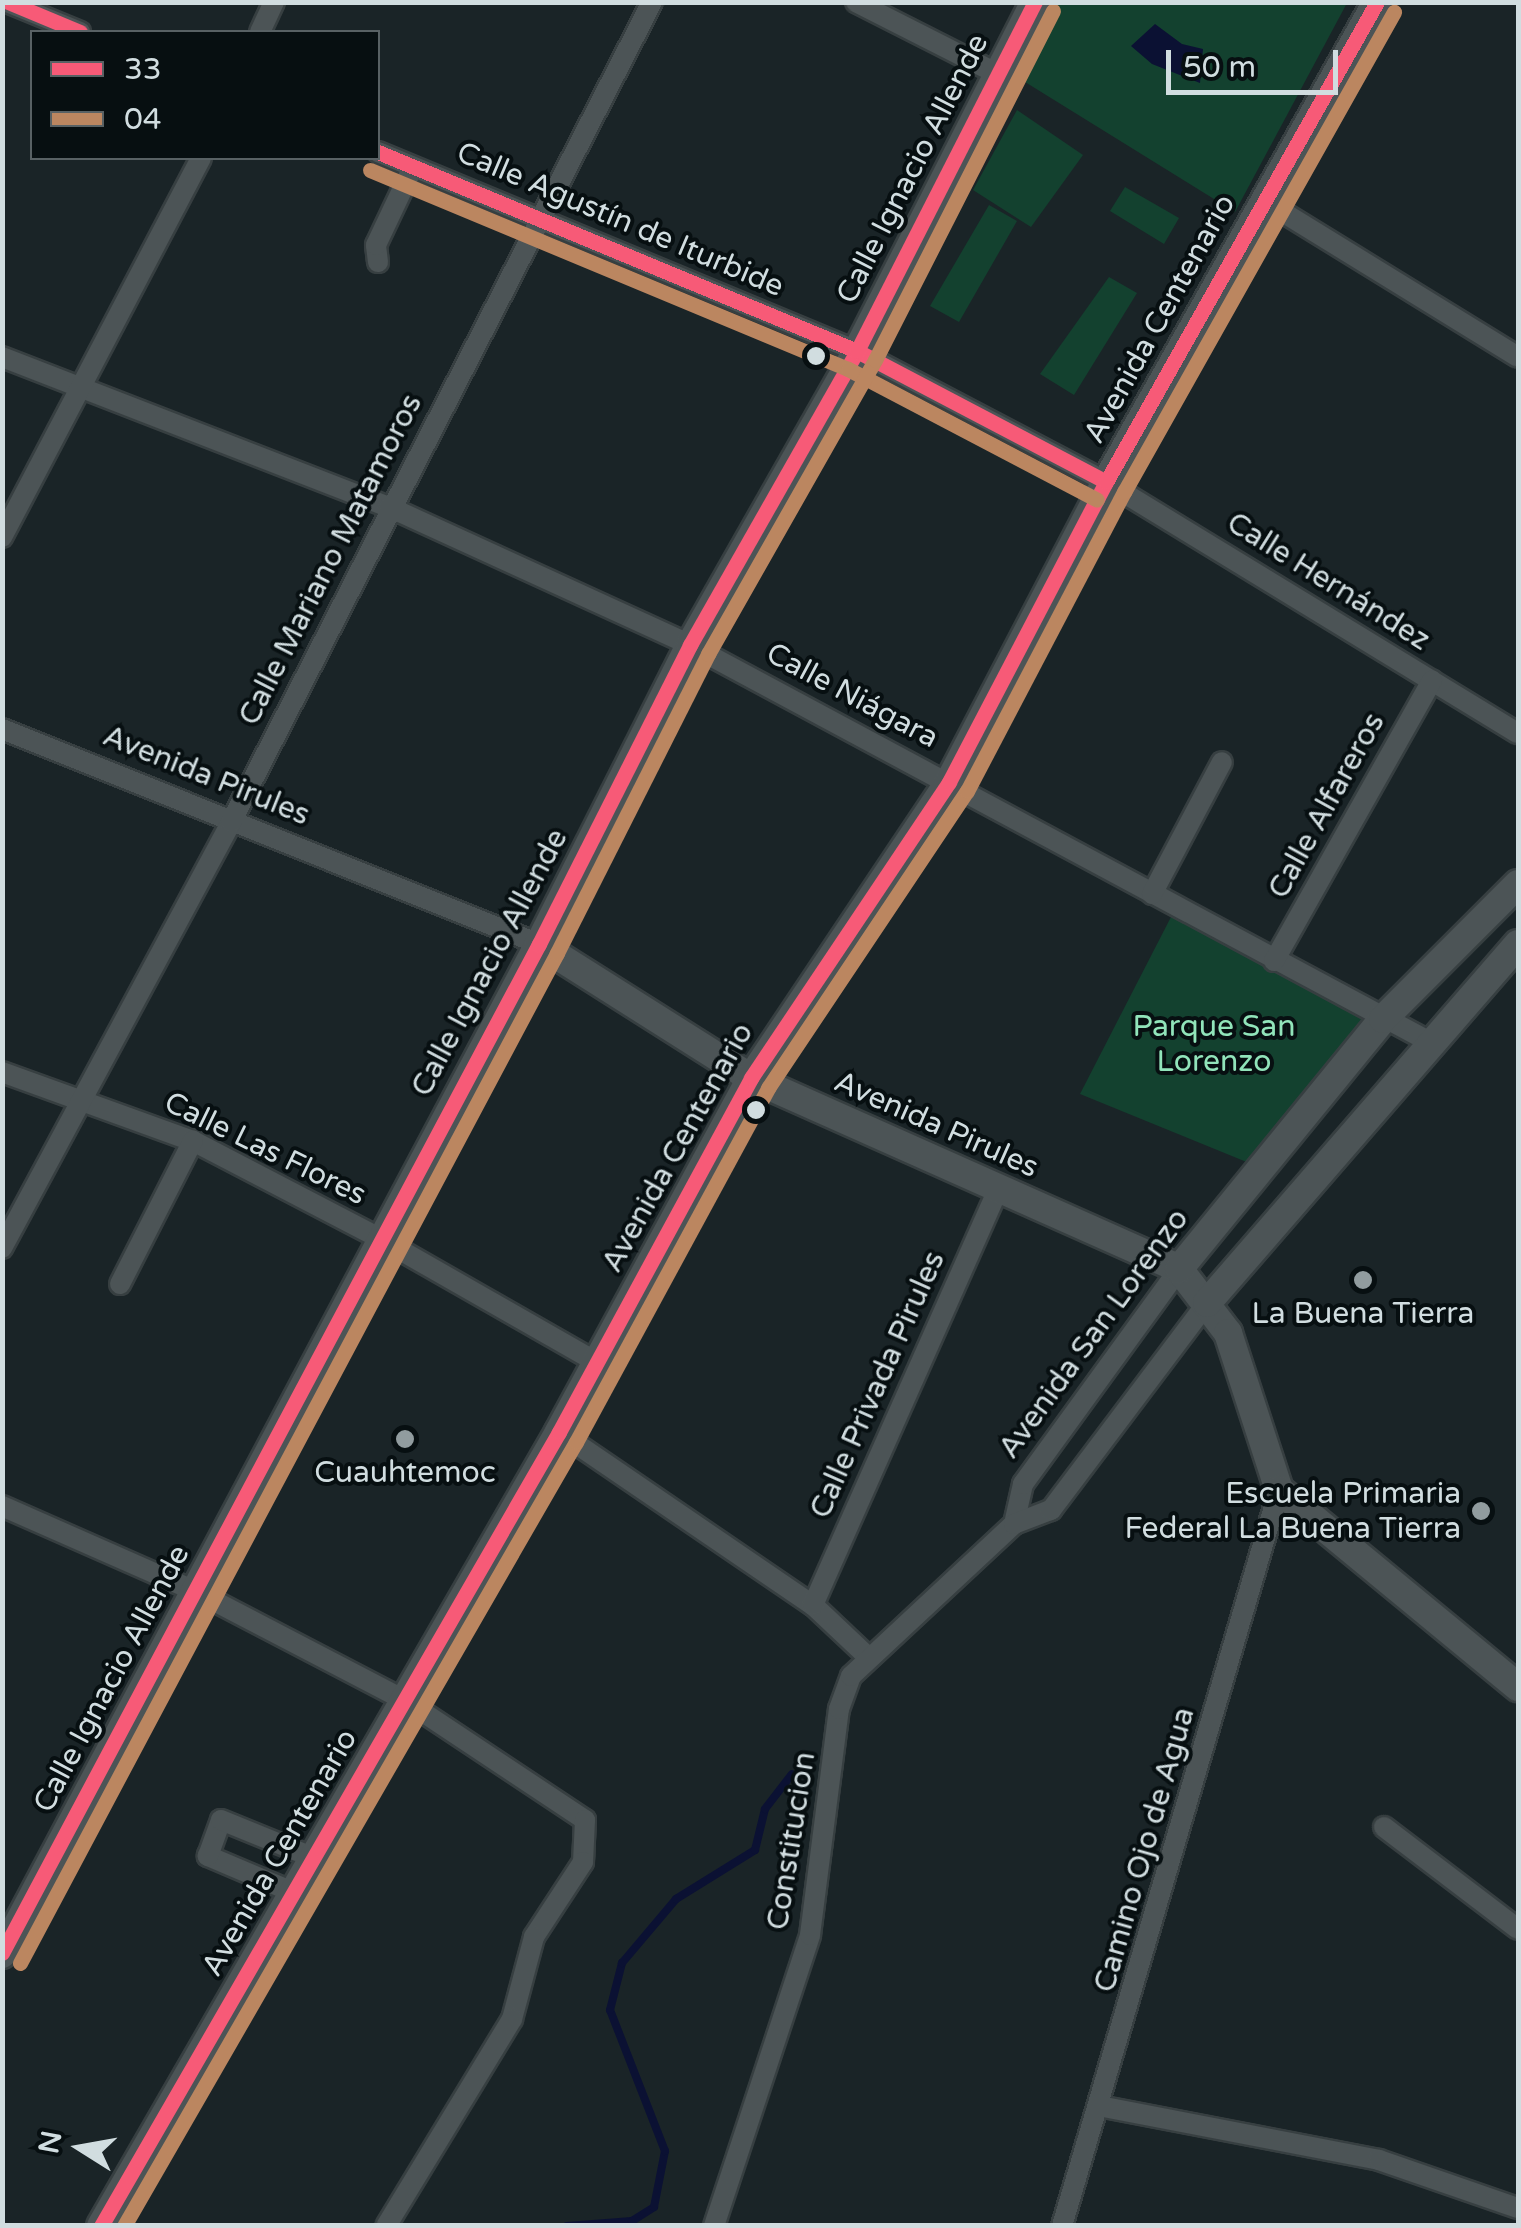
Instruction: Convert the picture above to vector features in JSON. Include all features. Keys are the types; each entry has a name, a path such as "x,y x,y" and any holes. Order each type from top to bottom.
{"street":[{"path":"7,2 75,30"},
{"path":"261,30 274,2"},
{"name":"Calle Mariano Matamoros","path":"2,1248 76,1100 232,822 652,2"},
{"path":"856,2 998,74"},
{"name":"Calle Ignacio Allende","path":"3,1952 379,1238 539,944 690,644 857,352 1035,2"},
{"name":"Avenida Centenario","path":"101,2226 560,1432 750,1078 949,782 1106,482 1376,2"},
{"name":"Calle Agustín de Iturbide","path":"380,153 857,352 1106,482"},
{"path":"2,537 84,389 200,160"},
{"path":"378,262 376,244 414,166"},
{"path":"1263,200 1518,356"},
{"name":"Calle Niágara","path":"2,357 390,507 690,644 1430,1042"},
{"name":"Calle Hernández","path":"1106,482 1432,681 1516,725"},
{"name":"Calle Alfareros","path":"1274,960 1432,681"},
{"name":"Avenida Pirules","path":"2,729 539,944 750,1078 1179,1269 1207,1304 1246,1378 1279,1490"},
{"path":"1152,894 1222,762"},
{"name":"Avenida San Lorenzo","path":"1014,1524 1022,1484 1179,1269 1383,1019 1518,884"},
{"path":"1014,1524 1051,1510 1207,1304 1518,944"},
{"name":"Calle Las Flores","path":"2,1072 193,1141 379,1238 596,1362"},
{"path":"120,1284 193,1141"},
{"name":"Calle Privada Pirules","path":"813,1605 998,1189"},
{"path":"560,1432 813,1605 866,1655"},
{"path":"1279,1490 1518,1687"},
{"name":"Camino Ojo de Agua","path":"1062,2226 1279,1490"},
{"path":"2,1506 195,1591 406,1701 585,1820 583,1862 534,1937 512,2019 386,2226"},
{"name":"Constitucion","path":"714,2226 810,1934 839,1708 866,1655 1014,1524"},
{"path":"294,1893 208,1856 221,1820 314,1858"},
{"path":"1384,1827 1518,1929"},
{"path":"1099,2106 1379,2160 1518,2208"}],"green space":[{"path":"1054,3 1347,3 1235,212 1017,77"},
{"path":"1017,110 1083,155 1031,227 973,190"},
{"path":"1125,187 1179,218 1164,244 1110,211"},
{"path":"989,205 1017,221 959,322 930,306"},
{"path":"1109,277 1137,293 1074,395 1040,374"},
{"name":"Parque San Lorenzo","path":"1172,915 1369,1022 1249,1163 1080,1094"}],"water":[{"path":"1155,24 1182,44 1203,49 1200,83 1152,64 1131,46"}],"waterway":[{"path":"567,2226 632,2221 654,2207 665,2151 610,2010 622,1963 676,1899 755,1850 765,1809 792,1774"}],"transit line":[{"name":"33","path":"8,2 75,30"},
{"name":"33","path":"2,1953 539,944 690,645 857,351 1035,2"},
{"name":"33","path":"101,2226 559,1432 751,1078 949,782 1106,482 1377,2"},
{"name":"04","path":"20,1963 557,953 708,654 875,360 1053,11"},
{"name":"04","path":"124,2226 576,1442 768,1088 967,791 1124,492 1394,12"},
{"name":"33","path":"380,153 857,351 1106,482"},
{"name":"04","path":"370,170 848,369 1097,500"}],"place":[{"name":"La Buena Tierra","path":"1363,1280"},
{"name":"Cuauhtemoc","path":"405,1439"},
{"name":"Escuela Primaria Federal La Buena Tierra","path":"1481,1511"}]}
